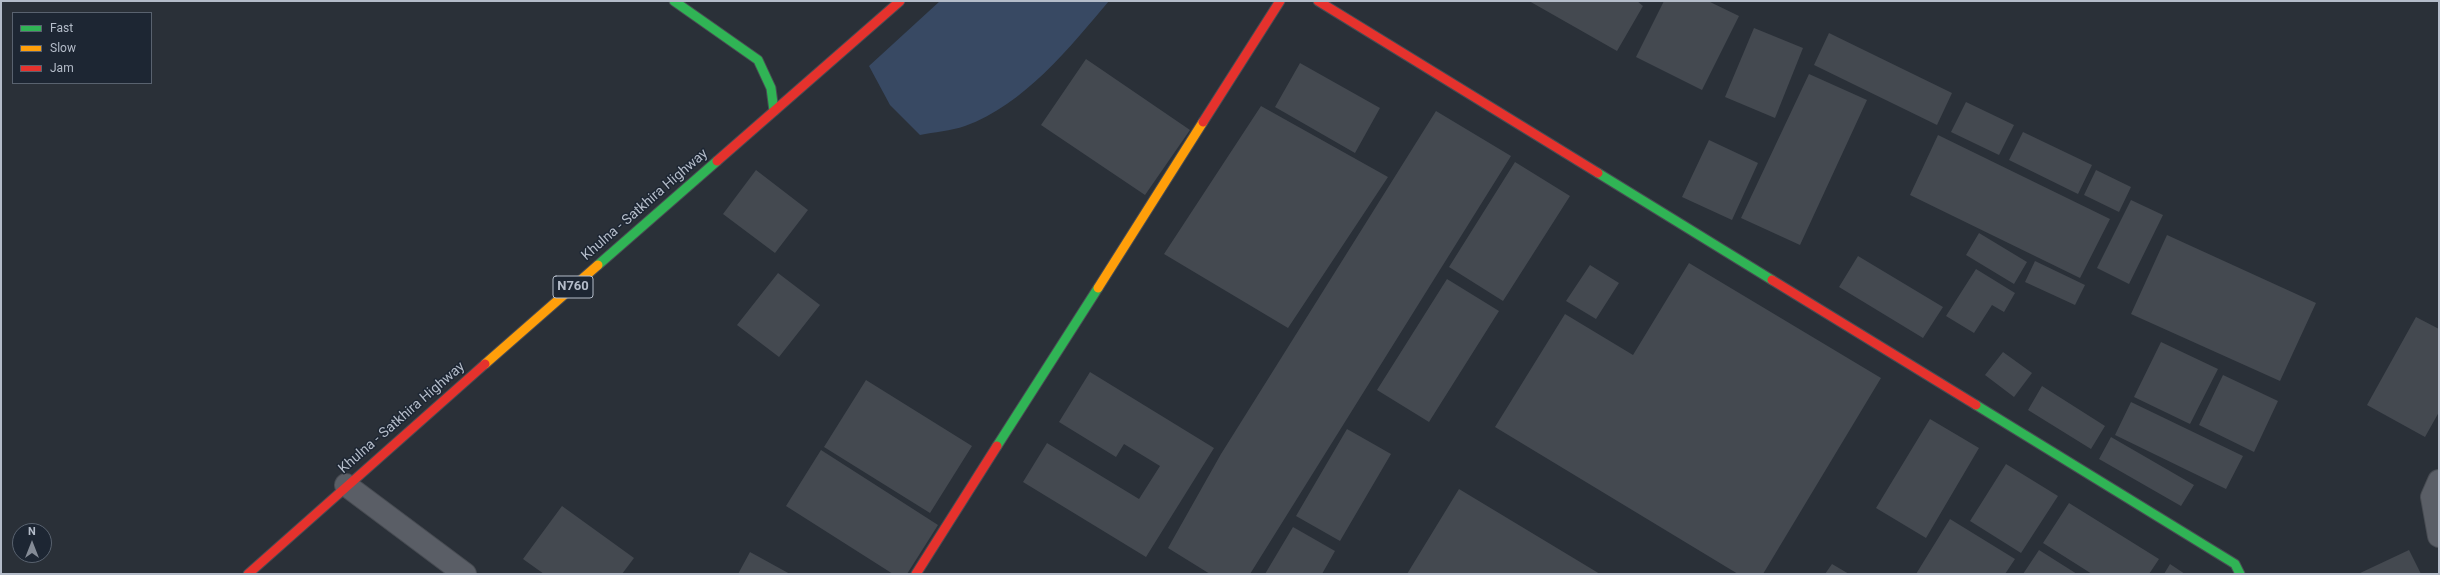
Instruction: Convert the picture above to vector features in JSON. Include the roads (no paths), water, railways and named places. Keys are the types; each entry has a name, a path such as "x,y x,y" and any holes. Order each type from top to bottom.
{"main road":[{"path":"674,1 758,60 771,88 774,111"},
{"name":"Khulna - Satkhira Highway","path":"248,574 346,485 900,1"},
{"path":"916,574 1280,1"},
{"path":"1318,1 2235,564 2240,574"}],"street":[{"path":"2439,481 2432,497 2439,536"},
{"path":"346,485 465,574"}],"water":[{"path":"940,1 1109,1 1062,55 1044,73 1007,104 987,116 960,128 920,135 890,105 869,66"}]}
